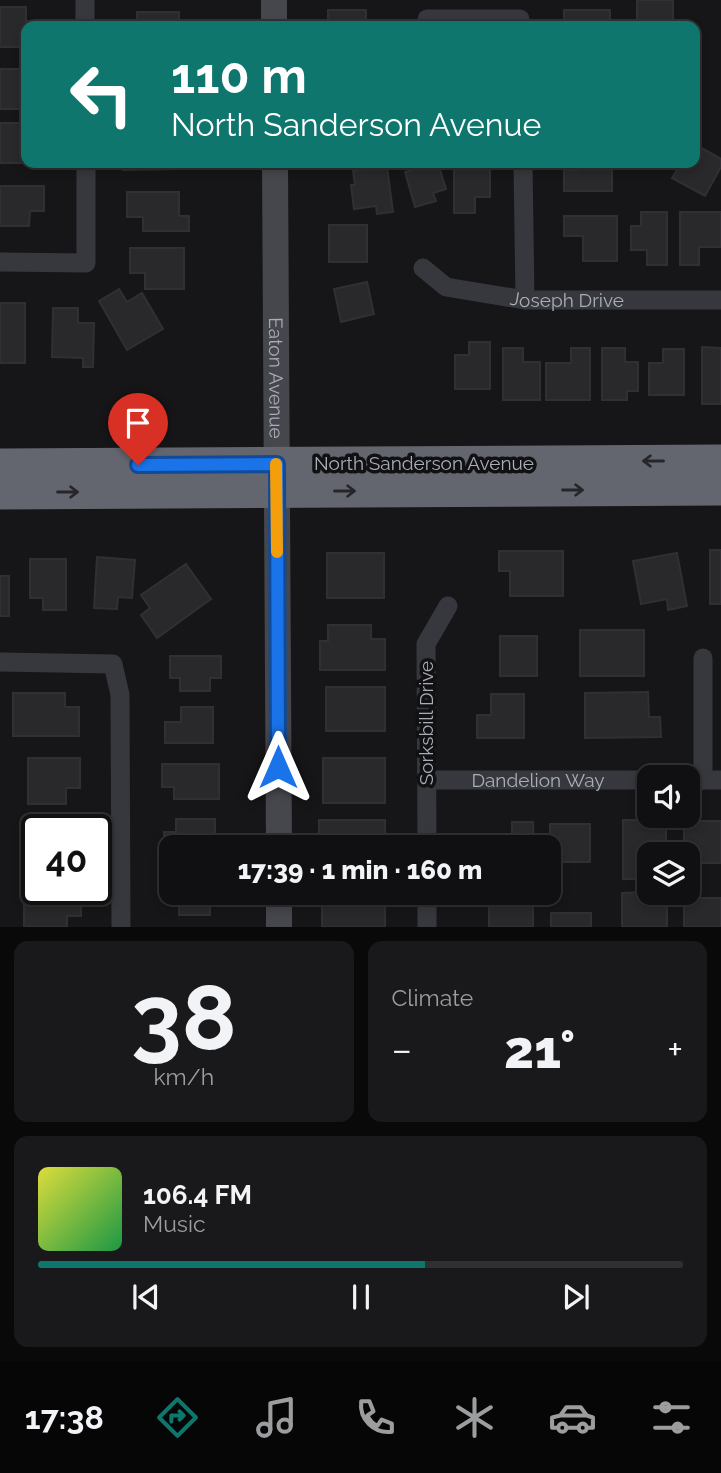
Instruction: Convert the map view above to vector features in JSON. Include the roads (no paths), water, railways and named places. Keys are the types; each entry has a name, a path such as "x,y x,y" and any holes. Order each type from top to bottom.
{"highway":[{"name":"North Sanderson Avenue","path":"0,493 277,478 721,461"},
{"name":"North Sanderson Avenue","path":"0,465 277,478 721,489"}],"street":[{"path":"85,0 85,21"},
{"path":"274,0 274,21"},
{"path":"427,19 520,15"},
{"path":"0,262 86,263 86,168"},
{"name":"Eaton Avenue","path":"275,168 279,835"},
{"path":"523,168 525,300"},
{"name":"Joseph Drive","path":"423,268 446,287 525,300 721,300"},
{"name":"Sorksbill Drive","path":"426,835 426,644 448,606"},
{"path":"702,658 704,780"},
{"path":"0,662 113,664 120,695 121,927"},
{"name":"Dandelion Way","path":"426,780 637,780"},
{"path":"279,905 279,927"},
{"path":"427,905 427,927"}]}
